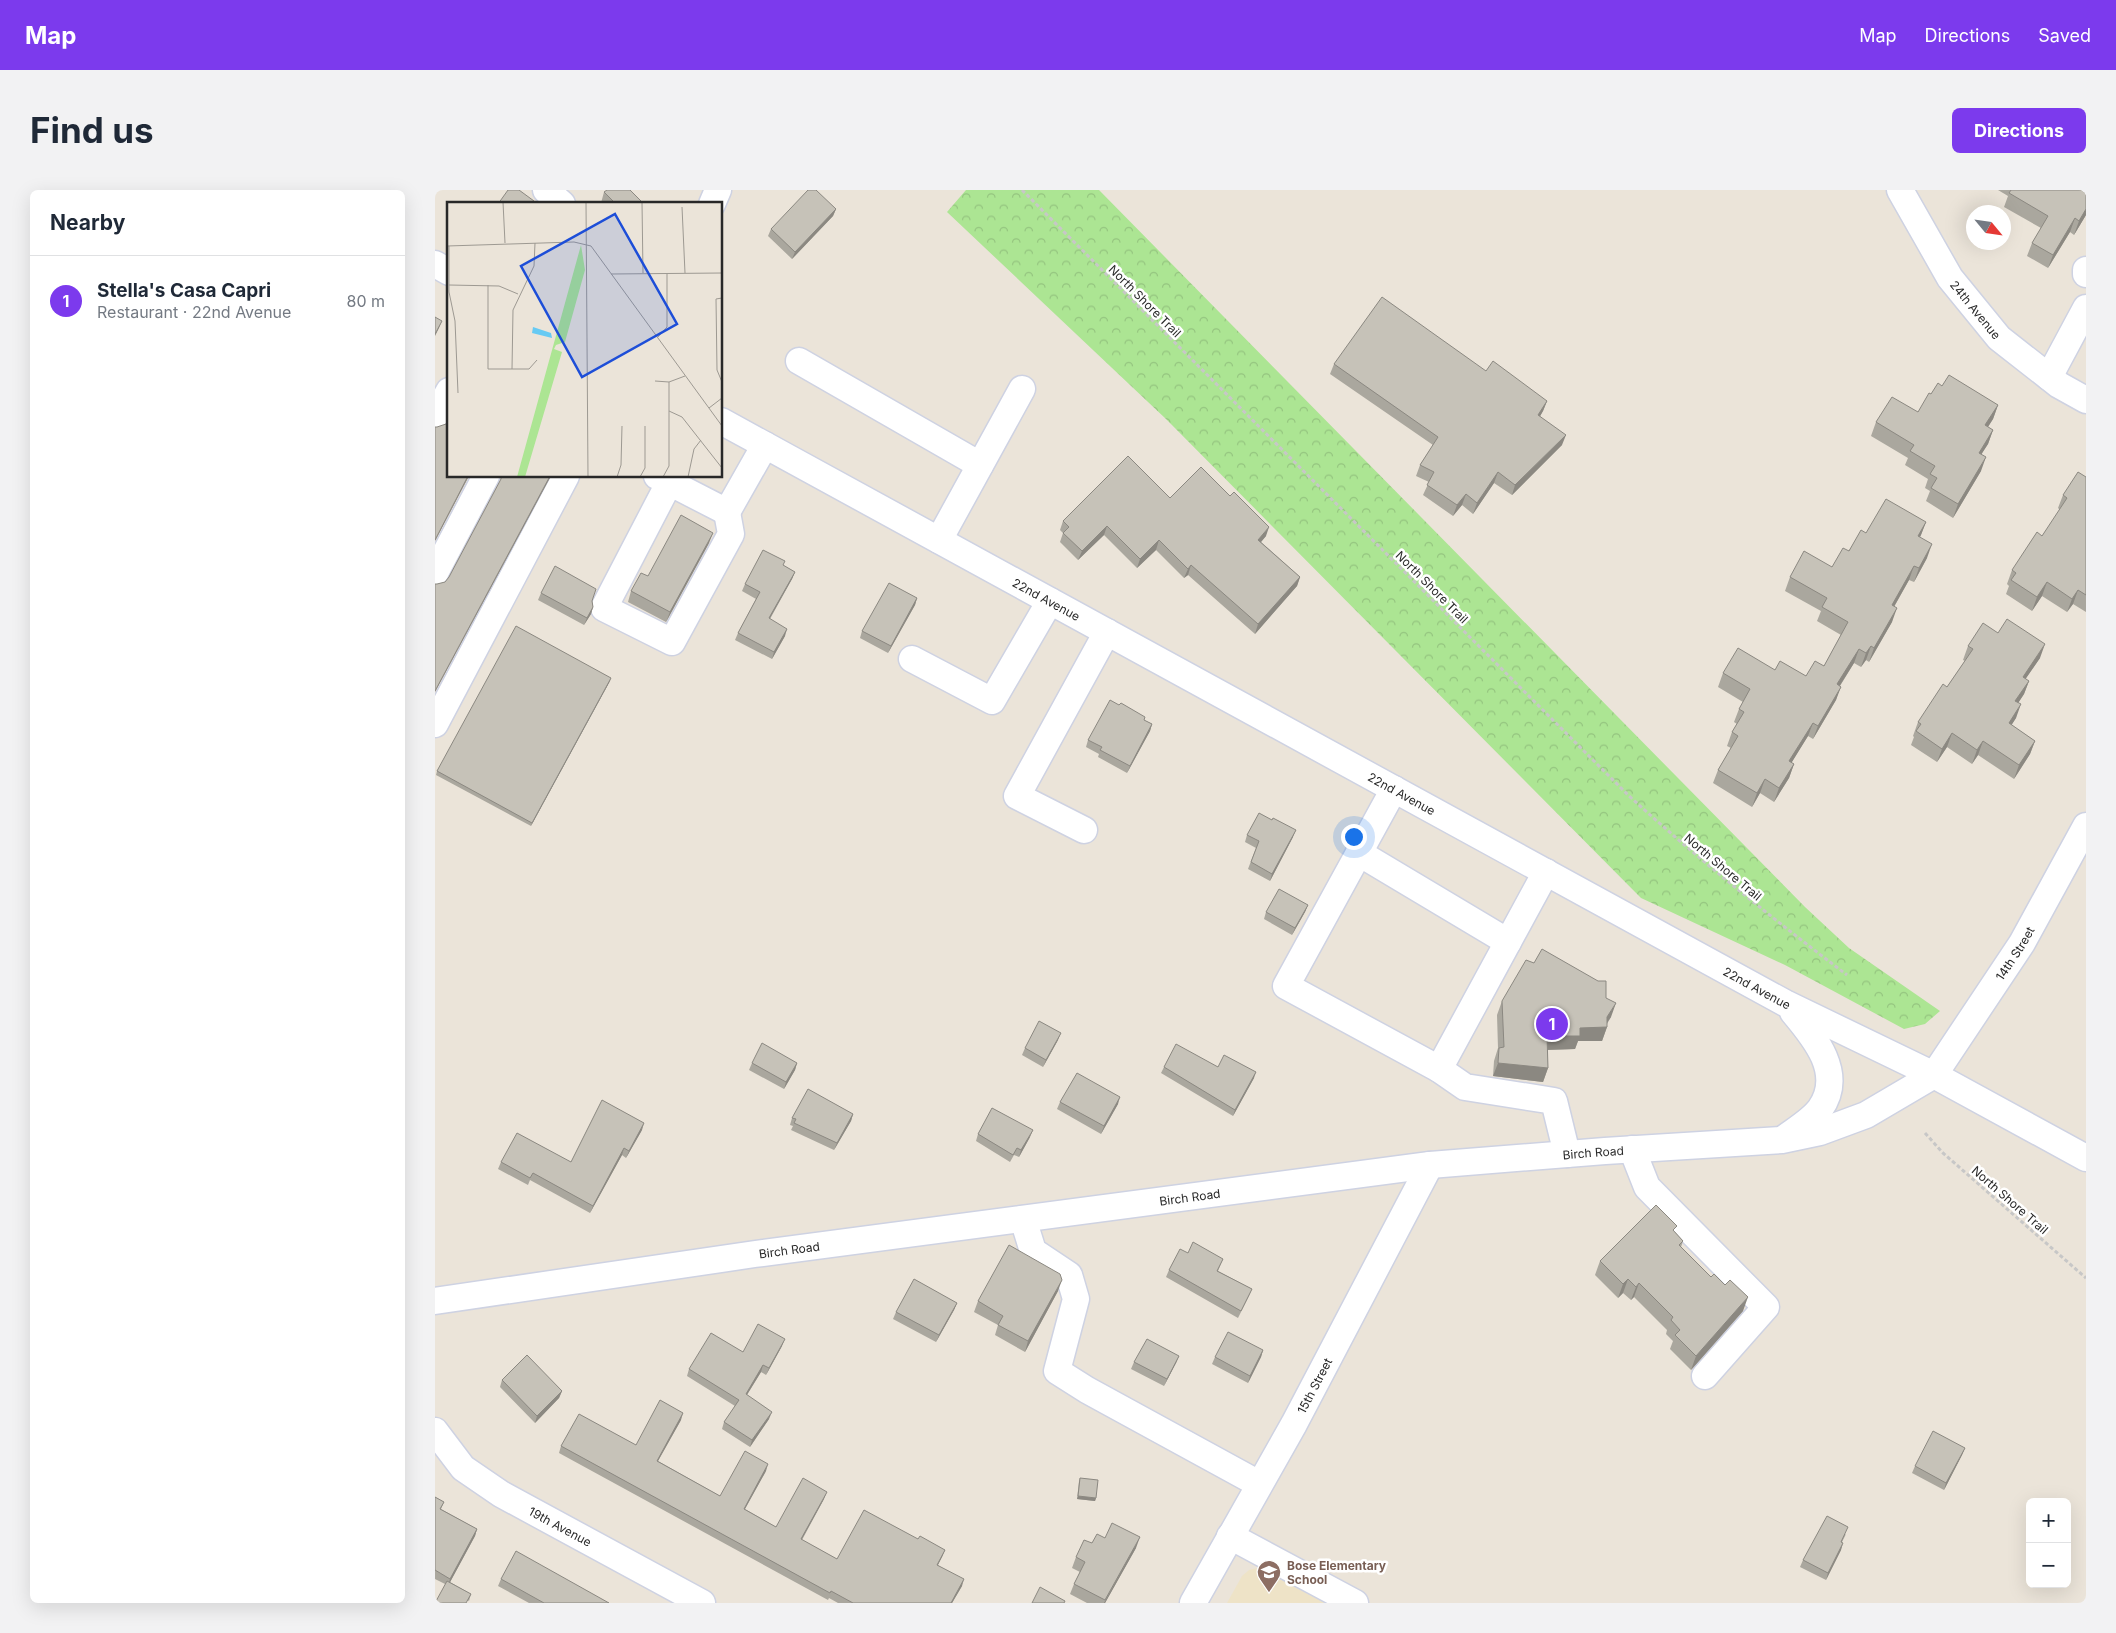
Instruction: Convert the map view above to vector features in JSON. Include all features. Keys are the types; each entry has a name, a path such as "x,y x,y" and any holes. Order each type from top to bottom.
{"street":[{"path":"545,190 560,202"},
{"path":"568,202 577,190"},
{"path":"713,202 718,190"},
{"name":"24th Avenue","path":"1900,190 1949,278 1999,338 2049,377 2086,400"},
{"path":"435,264 447,271"},
{"path":"2049,377 2086,308"},
{"path":"799,361 980,465"},
{"path":"939,540 1022,389"},
{"path":"435,416 447,395"},
{"name":"22nd Avenue","path":"723,422 1785,1003 1934,1075 2086,1158"},
{"path":"727,512 663,480 604,608 672,642 731,534 727,512 765,445"},
{"path":"435,573 485,478"},
{"path":"435,724 565,478"},
{"path":"912,659 992,701 1050,601"},
{"path":"1084,830 1017,796 1107,632"},
{"path":"1394,789 1285,986 1439,1069 1465,1087 1554,1101 1567,1154"},
{"name":"14th Street","path":"1934,1075 2022,943 2086,826"},
{"path":"1359,853 1507,942"},
{"path":"1439,1069 1546,872"},
{"path":"1782,1140 1820,1109 1826,1094 1829,1076 1817,1040 1785,1003"},
{"name":"Birch Road","path":"435,1300 755,1254 1431,1165 1632,1149 1782,1140 1820,1132 1866,1115 1934,1075"},
{"path":"1632,1149 1647,1187 1766,1307 1705,1376"},
{"name":"15th Street","path":"1193,1603 1431,1165"},
{"path":"1023,1219 1033,1251 1069,1275 1075,1299 1057,1371 1087,1390 1259,1484"},
{"name":"19th Avenue","path":"435,1431 463,1468 501,1494 702,1603"},
{"path":"1230,1536 1355,1603"}],"path":[{"name":"North Shore Trail","path":"1022,190 1628,795 1743,896 1847,976"},
{"name":"North Shore Trail","path":"1925,1133 1943,1153 2086,1278"}],"shaded area":[{"name":"Bose Elementary School","path":"1257,1568 1267,1571 1325,1603 1227,1603 1242,1576 1249,1570"}],"green space":[{"path":"966,190 1099,190 1805,907 1849,948 1940,1011 1925,1024 1904,1029 1785,965 1641,898 1166,419 947,212"}],"building":[{"path":"508,190 519,190 534,201 533,202 499,202"},
{"path":"607,190 630,190 642,202 614,202 604,192"},
{"path":"808,190 816,190 836,209 795,252 771,229"},
{"path":"2011,190 2086,190 2086,209 2079,221 2075,218 2053,255 2032,243 2048,216 2009,193"},
{"path":"1382,297 1486,371 1493,361 1547,401 1538,415 1566,435 1515,485 1498,472 1477,503 1466,494 1457,505 1427,485 1434,472 1420,465 1438,437 1334,364"},
{"path":"435,317 442,321 435,334"},
{"path":"1949,375 1998,405 1985,425 1993,430 1979,453 1986,457 1958,504 1931,488 1937,478 1930,474 1935,466 1910,451 1914,445 1876,422 1892,397 1918,412 1929,393 1931,394 1938,383 1942,386"},
{"path":"447,424 447,478 467,478 435,540 435,427"},
{"path":"1128,456 1170,498 1201,467 1230,496 1234,492 1269,527 1258,540 1300,577 1258,624 1191,565 1188,569 1159,540 1140,559 1107,526 1082,551 1063,533 1069,527 1063,521"},
{"path":"2078,472 2086,477 2086,595 2078,590 2072,599 2047,582 2037,597 2011,580 2016,573 2012,570 2037,532 2042,536 2067,498 2063,495"},
{"path":"549,478 435,691 435,584 445,582 449,577 501,479"},
{"path":"1886,499 1926,522 1918,536 1932,544 1919,568 1914,566 1892,605 1897,608 1874,648 1871,646 1866,653 1859,649 1837,684 1841,687 1818,726 1813,723 1789,761 1794,764 1779,788 1765,779 1757,793 1718,770 1738,736 1732,732 1744,712 1739,709 1750,689 1723,673 1738,648 1775,670 1780,661 1806,676 1815,661 1824,666 1848,622 1822,607 1827,598 1790,577 1804,551 1832,567 1843,548 1849,551 1861,530 1866,533"},
{"path":"681,515 713,533 670,612 631,591 641,573 648,576"},
{"path":"763,550 785,561 783,565 795,572 769,618 787,629 774,652 738,633 760,592 745,584"},
{"path":"555,566 596,589 592,601 593,607 587,618 541,593"},
{"path":"889,583 917,598 891,646 862,631"},
{"path":"2007,619 2045,644 2023,677 2029,681 2015,701 2021,704 2009,723 2035,741 2019,765 1983,741 1977,750 1952,733 1942,749 1916,731 1921,724 1918,722 1943,684 1947,687 1973,649 1968,646 1983,623 1998,633"},
{"path":"516,626 611,678 532,823 437,771"},
{"path":"1110,700 1119,705 1121,703 1145,717 1144,720 1152,724 1130,766 1100,750 1102,747 1088,740"},
{"path":"1259,813 1296,830 1272,874 1251,862 1259,841 1247,835"},
{"path":"1279,889 1308,905 1295,928 1266,912"},
{"path":"1542,949 1598,981 1606,981 1606,998 1616,1003 1607,1017 1607,1027 1580,1028 1580,1036 1547,1036 1548,1068 1498,1063 1499,1048 1504,1047 1502,1001 1526,960 1534,963"},
{"path":"1039,1021 1061,1033 1046,1060 1025,1048"},
{"path":"762,1043 797,1063 786,1082 752,1063"},
{"path":"1176,1044 1218,1067 1224,1055 1256,1072 1235,1110 1164,1067"},
{"path":"1077,1073 1120,1097 1104,1126 1060,1102"},
{"path":"808,1089 853,1114 837,1143 794,1123 796,1119 792,1118"},
{"path":"602,1100 644,1123 629,1151 624,1148 593,1206 533,1173 530,1178 501,1162 517,1133 571,1162"},
{"path":"992,1108 1033,1130 1021,1150 1017,1148 1013,1155 978,1134"},
{"path":"1656,1205 1677,1226 1673,1230 1683,1241 1679,1245 1711,1277 1714,1274 1725,1285 1730,1280 1748,1297 1696,1356 1675,1335 1680,1330 1671,1320 1673,1317 1639,1283 1636,1287 1628,1279 1623,1284 1600,1261"},
{"path":"1193,1242 1223,1259 1217,1271 1252,1289 1241,1311 1169,1270 1180,1249 1188,1253"},
{"path":"1009,1245 1060,1274 1062,1280 1028,1341 998,1325 1003,1316 978,1301"},
{"path":"914,1279 957,1303 939,1335 896,1312"},
{"path":"758,1324 785,1339 769,1368 763,1365 746,1394 772,1412 752,1440 724,1422 739,1400 689,1369 711,1333 743,1352"},
{"path":"1228,1332 1263,1350 1250,1376 1215,1357"},
{"path":"1147,1339 1179,1356 1167,1379 1134,1362"},
{"path":"527,1355 562,1391 537,1416 502,1380"},
{"path":"660,1400 683,1413 657,1461 720,1496 745,1451 768,1464 744,1509 776,1527 803,1478 827,1492 801,1539 837,1559 864,1510 918,1539 920,1536 945,1550 937,1565 964,1579 951,1603 853,1603 831,1591 830,1593 561,1446 579,1414 636,1445"},
{"path":"1933,1431 1965,1448 1946,1483 1915,1466"},
{"path":"1080,1478 1098,1480 1096,1498 1078,1496"},
{"path":"435,1497 444,1502 440,1509 477,1529 450,1579 435,1570"},
{"path":"1827,1516 1848,1527 1841,1542 1843,1543 1828,1573 1803,1560"},
{"path":"1112,1523 1140,1537 1105,1600 1074,1584 1085,1562 1076,1557 1084,1540 1092,1543 1097,1534 1105,1538"},
{"path":"516,1551 609,1603 544,1603 501,1579"},
{"path":"447,1581 471,1594 466,1603 435,1603"},
{"path":"1040,1587 1065,1601 1064,1603 1032,1603"}],"place":[{"name":"Stella's Casa Capri","path":"1552,1024"},
{"name":"Bose Elementary School","path":"1269,1593"}]}
